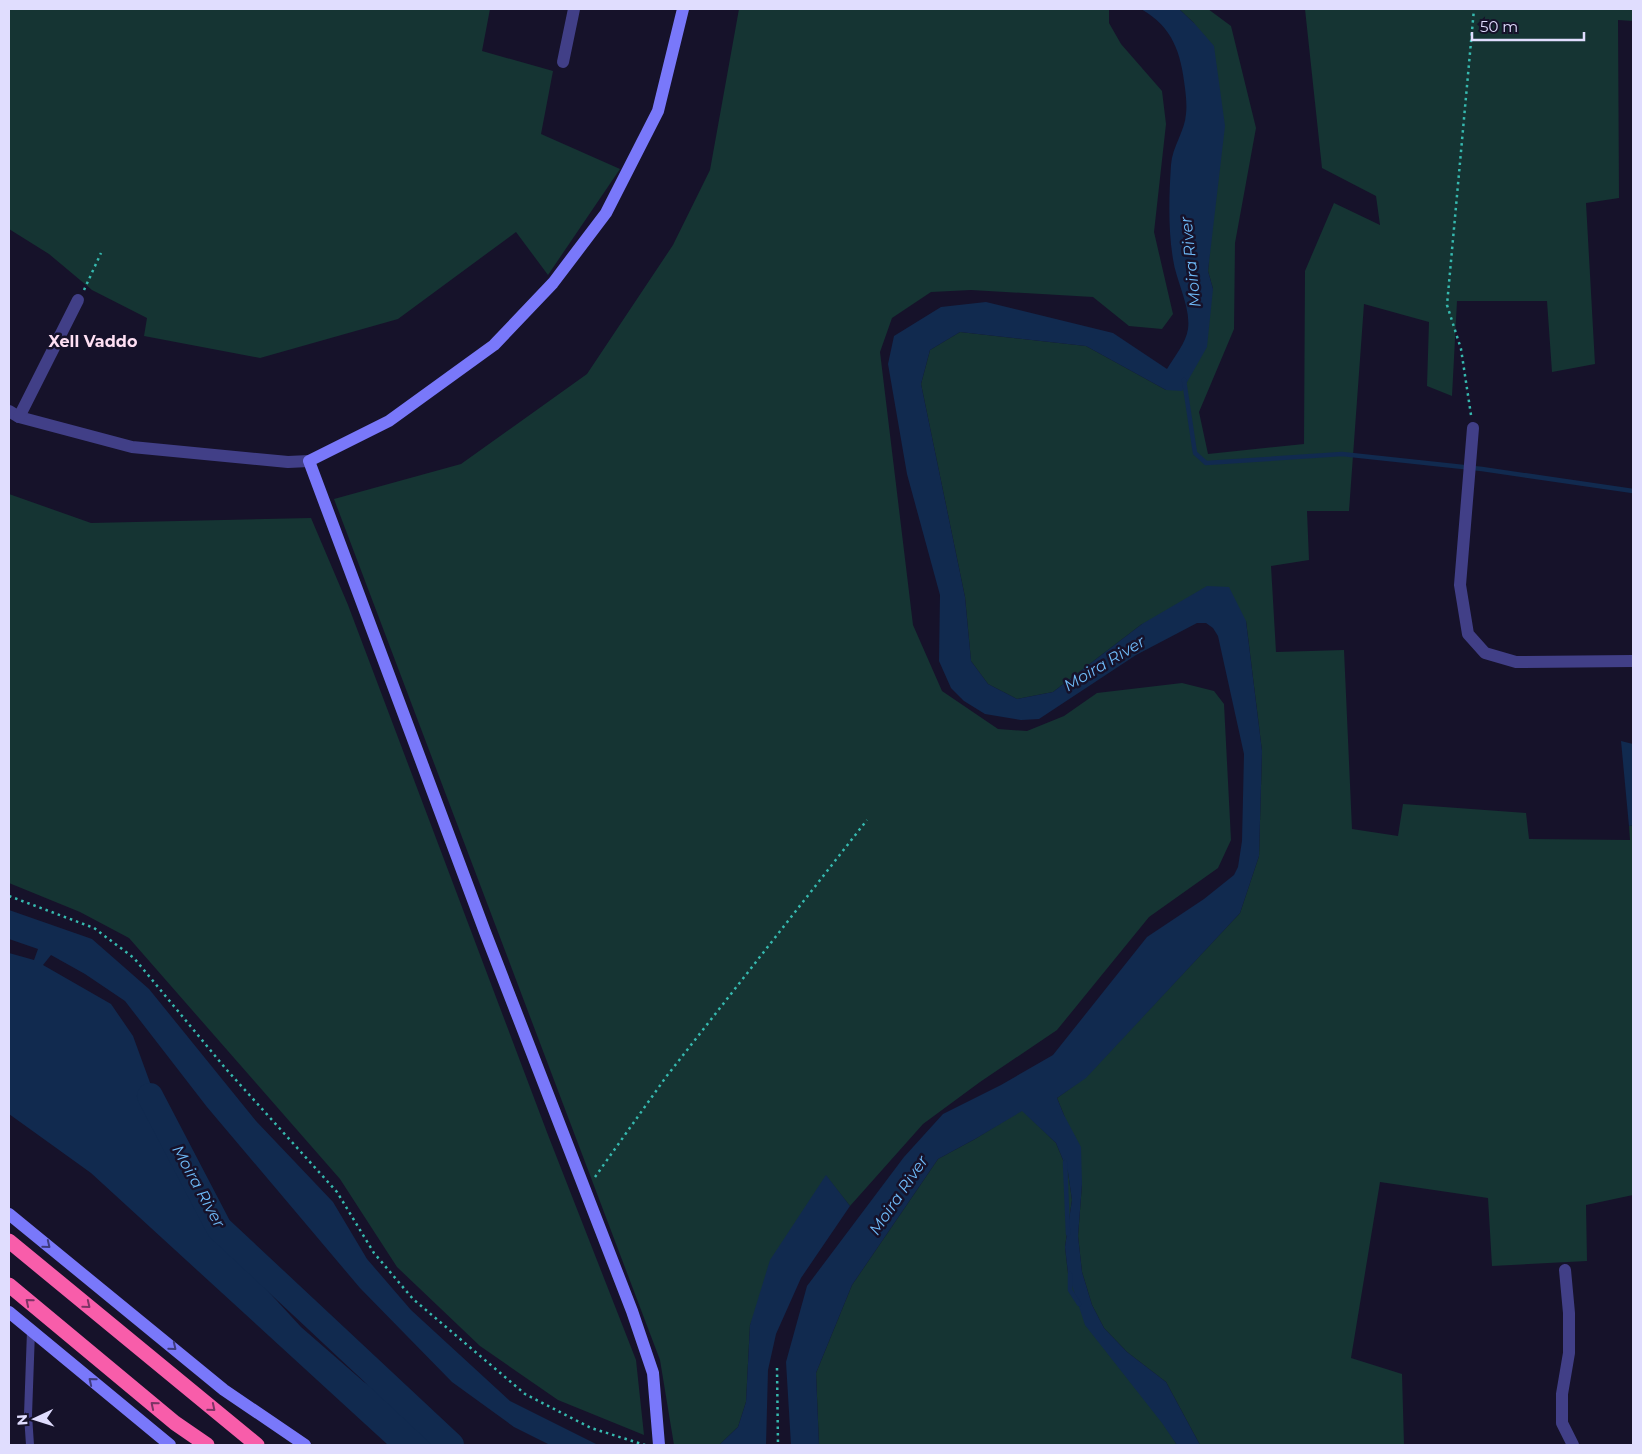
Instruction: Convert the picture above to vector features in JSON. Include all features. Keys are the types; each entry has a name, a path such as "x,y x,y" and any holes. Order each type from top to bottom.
{"highway":[{"path":"9,1241 256,1445"},
{"path":"9,1285 175,1423 207,1445"}],"street":[{"path":"563,62 574,9"},
{"path":"78,300 14,414 132,447 288,462 309,461 389,421 494,345 553,283 606,213 658,112 683,9"},
{"path":"1473,428 1460,585 1468,634 1485,653 1516,662 1633,661"},
{"path":"309,461 485,932 632,1311 653,1373 659,1445"},
{"path":"9,1214 224,1390 305,1445"},
{"path":"1565,1270 1569,1313 1569,1353 1562,1394 1562,1423 1573,1445"},
{"path":"9,1312 170,1445"}],"lane":[{"path":"30,1445 28,1406 31,1331"}],"path":[{"path":"1473,428 1461,349 1447,305 1474,9"},
{"path":"78,300 102,253"},
{"path":"585,1191 666,1077 867,820"},
{"path":"9,896 94,928 134,958 226,1069 337,1192 374,1253 414,1299 436,1318 525,1394 590,1428 647,1445"},
{"path":"776,1368 778,1445"}],"green space":[{"path":"9,9 490,9 482,51 553,71 541,134 620,169 548,275 516,232 398,319 260,358 144,336 147,318 92,290 49,254 9,229"},
{"path":"739,9 1109,9 1109,23 1121,44 1162,91 1166,124 1154,232 1173,314 1162,329 1129,326 1093,297 971,290 931,292 892,318 880,352 913,625 942,691 998,729 1027,731 1064,716 1097,693 1182,683 1214,691 1224,704 1231,840 1218,868 1149,917 1057,1030 980,1082 923,1124 850,1206 826,1176 750,1325 746,1402 738,1427 719,1445 674,1445 660,1360 334,499 461,464 587,374 673,245 710,170"},
{"path":"1179,9 1208,9 1231,26 1256,128 1235,243 1234,329 1199,412 1208,454 1304,444 1305,271 1334,203 1380,225 1376,196 1322,168 1305,9 1633,9 1633,21 1618,20 1619,198 1586,203 1595,364 1552,372 1547,301 1457,301 1452,396 1427,386 1429,322 1364,304 1349,511 1307,511 1309,560 1271,566 1276,652 1344,650 1352,829 1398,836 1403,804 1526,813 1529,839 1630,840 1629,826 1633,825 1633,1195 1586,1205 1587,1261 1492,1266 1488,1198 1380,1182 1351,1358 1402,1374 1404,1445 1200,1445 1166,1382 1127,1352 1104,1328 1092,1305 1082,1272 1078,1236 1082,1184 1064,1115 1057,1098 1086,1077 1240,913 1259,856 1262,751 1246,621 1142,624 1053,692 1017,699 988,684 971,661 965,597 921,384 930,350 960,332 1086,346 1166,390 1213,289 1208,271 1211,234 1194,23"},
{"path":"9,494 91,523 311,518 348,605 548,1135 636,1360 644,1435 558,1400 480,1346 397,1267 340,1179 129,938 80,912 9,883"},
{"path":"1022,1110 1056,1143 1068,1172 1072,1200 1065,1247 1068,1273 1177,1445 819,1445 816,1373 852,1285 938,1159"}],"water":[{"path":"1141,9 1179,9 1214,46 1225,126 1208,271 1213,289 1207,347 1182,391 1166,390 1086,346 960,332 930,350 921,384 965,597 971,661 988,684 1017,699 1053,692 1142,624 1207,586 1229,587 1246,621 1262,751 1259,856 1240,913 1086,1078 1057,1098 1081,1147 1082,1184 1078,1236 1082,1272 1092,1305 1104,1328 1127,1352 1166,1382 1200,1445 1177,1445 1085,1325 1068,1273 1065,1247 1072,1200 1068,1172 1056,1143 1022,1111 938,1159 852,1285 816,1373 819,1445 791,1445 786,1362 807,1286 904,1157 943,1114 1001,1085 1053,1055 1147,937 1204,899 1234,875 1238,867 1242,841 1244,754 1218,636 1213,628 1206,623 1197,623 1136,655 1039,719 1021,720 985,714 964,701 951,688 939,661 940,595 907,474 888,364 894,336 941,307 986,302 1113,333 1167,369 1182,345 1188,329 1187,312 1173,259 1169,212 1172,158 1185,120 1186,98 1181,63 1174,42 1161,24"},
{"path":"1621,741 1633,744 1633,825 1629,826"},
{"path":"9,910 92,939 149,989 256,1121 333,1202 367,1259 411,1310 510,1401 598,1445 550,1445 514,1427 452,1382 360,1288 207,1107 125,1001 85,974 51,955 43,965 111,1004 133,1036 180,1165 219,1238 301,1327 364,1382 463,1445 388,1445 91,1173 9,1114 9,953 34,960 38,949 9,939"},
{"path":"826,1175 850,1206 801,1278 776,1334 768,1370 766,1445 719,1445 738,1427 746,1402 750,1325 770,1260"}],"waterway":[{"path":"1184,380 1195,453 1206,463 1342,454 1482,469 1633,491"},
{"name":"Moira River","path":"150,1096 219,1228 451,1445"},
{"path":"1065,1162 1068,1234"},
{"path":"1070,1274 1070,1290 1079,1304"}],"district":[{"name":"Xell Vaddo","path":"93,341"}]}
